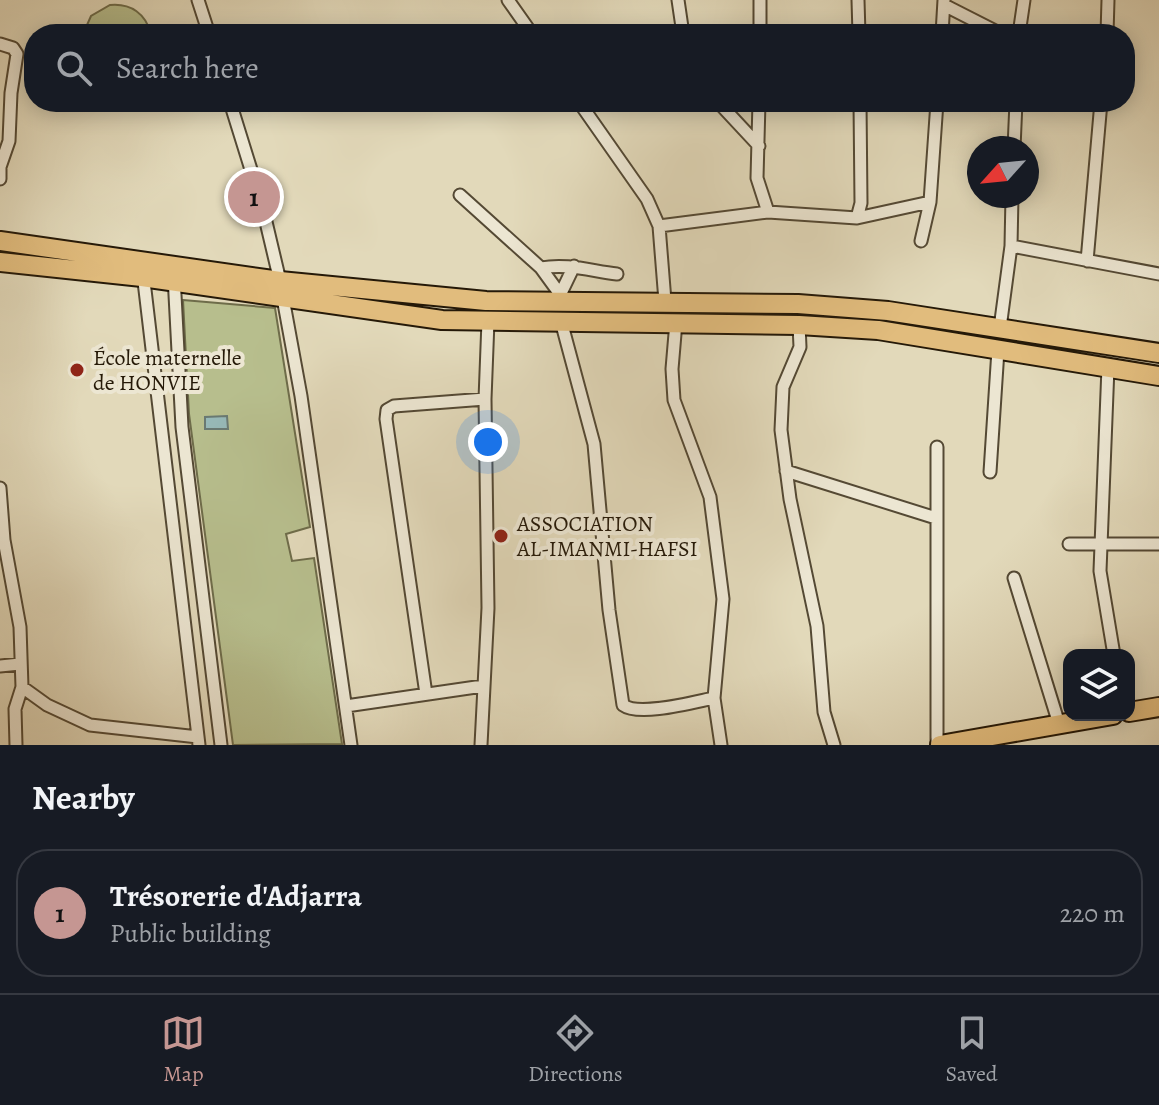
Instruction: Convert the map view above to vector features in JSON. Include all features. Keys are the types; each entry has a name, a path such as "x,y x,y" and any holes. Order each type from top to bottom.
{"main road":[{"path":"0,241 143,269 281,289 417,317 488,321 799,325 878,330 1159,376"},
{"path":"0,262 143,269"},
{"path":"281,289 486,301 563,297 798,304 888,311 1159,353"},
{"path":"1135,711 1159,707"},
{"path":"938,745 1077,721"}],"street":[{"path":"198,0 206,24"},
{"path":"508,0 525,24"},
{"path":"678,0 682,24"},
{"path":"760,0 760,24"},
{"path":"858,0 859,24"},
{"path":"1020,24 1024,0"},
{"path":"1107,24 1108,0"},
{"path":"943,24 944,3 983,24"},
{"path":"0,44 13,48 17,54 11,93 9,141 0,167 0,179"},
{"path":"233,112 262,205 301,396 351,745"},
{"path":"586,112 647,199 659,226 665,301"},
{"path":"727,112 759,146"},
{"path":"759,112 757,178 768,212"},
{"path":"857,218 861,203 860,112"},
{"path":"921,241 930,202 936,112"},
{"path":"1015,136 1016,112"},
{"path":"1087,261 1100,112"},
{"path":"460,195 541,268 563,297"},
{"path":"659,226 768,212 857,218 930,202"},
{"path":"861,203 871,215"},
{"path":"1000,328 1011,246 1012,208"},
{"path":"1011,246 1159,274"},
{"path":"541,268 574,266 593,272 617,274"},
{"path":"563,297 574,266"},
{"path":"22,687 47,705 90,725 198,741 143,269"},
{"path":"174,273 182,427 221,745"},
{"path":"481,745 488,608 485,399 488,321"},
{"path":"561,321 594,444 609,610 623,705 631,710 714,698"},
{"path":"676,322 672,369 674,400 710,497 723,599 714,698 721,745"},
{"path":"799,325 800,347 783,387 781,430 786,471 817,626 824,712 834,745"},
{"path":"990,472 998,350"},
{"path":"1108,367 1100,571 1113,649"},
{"path":"426,694 387,410 394,406 485,399"},
{"path":"161,430 182,427"},
{"path":"937,447 938,745"},
{"path":"786,471 936,518"},
{"path":"0,488 4,540 20,627 22,687 15,709 16,745"},
{"path":"1069,544 1159,544"},
{"path":"1014,578 1059,724"},
{"path":"0,666 20,664"},
{"path":"346,706 483,686"}],"green space":[{"path":"110,5 125,6 136,11 146,24 87,24 91,16"},
{"path":"183,300 275,308 310,527 286,534 292,561 314,558 342,744 233,745 189,414"}],"water":[{"path":"227,416 228,429 205,429 205,417"}],"place":[{"name":"Trésorerie d'Adjarra","path":"254,197"},
{"name":"École maternelle de HONVIE","path":"77,370"},
{"name":"ASSOCIATION AL-IMANMI-HAFSI","path":"501,536"}]}
